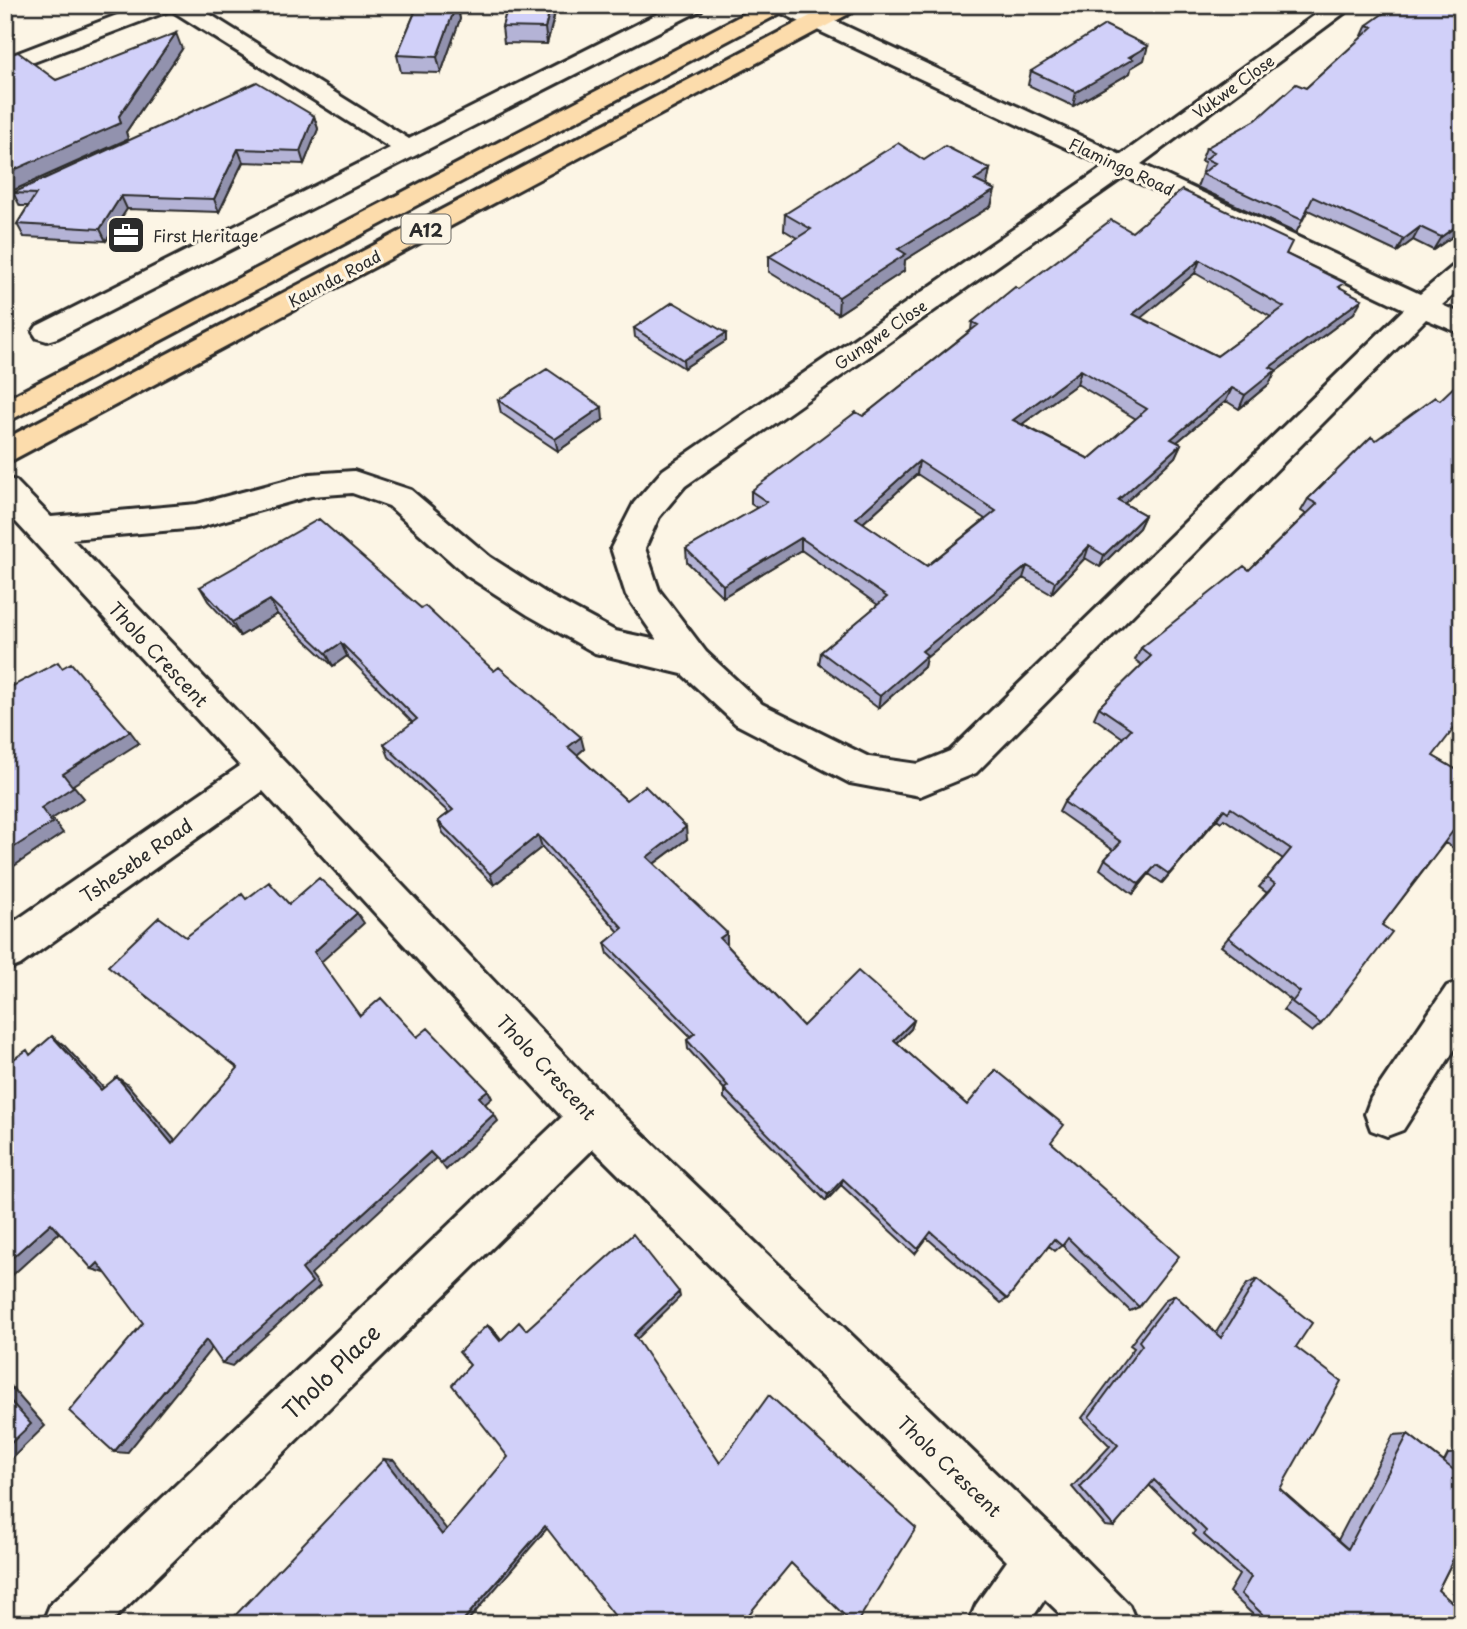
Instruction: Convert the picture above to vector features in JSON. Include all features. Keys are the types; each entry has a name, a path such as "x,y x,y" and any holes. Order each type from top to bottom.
{"main road":[{"name":"A12","path":"5,413 781,5"},
{"name":"Kaunda Road","path":"5,453 848,5"}],"street":[{"path":"5,66 164,5"},
{"path":"179,5 407,148"},
{"path":"47,332 693,5"},
{"name":"Flamingo Road","path":"781,5 1462,325"},
{"name":"Vukwe Close","path":"1122,166 1344,5"},
{"name":"Gungwe Close","path":"1122,166 674,478 645,511 628,548 643,595 693,662 749,714 863,772 920,780 963,762 1422,307 1462,273"},
{"path":"41,530 197,516 260,501 310,485 354,482 400,498 478,566 540,606 607,643 693,662"},
{"name":"Tholo Crescent","path":"5,489 593,1118 1110,1624"},
{"name":"Tshesebe Road","path":"5,952 267,767"},
{"path":"1387,1114 1462,1000"},
{"name":"Tholo Place","path":"69,1624 593,1118"},
{"path":"995,1624 1043,1556"}],"building":[{"path":"418,5 456,5 437,57 397,55"},
{"path":"508,5 551,5 545,28 502,27"},
{"path":"1395,5 1462,5 1462,194 1456,200 1462,202 1462,222 1441,237 1420,227 1404,239 1313,197 1302,220 1202,174 1215,163 1206,159 1214,152 1206,148 1256,120 1296,84 1306,88 1373,27 1367,25"},
{"path":"1105,25 1148,46 1129,57 1133,59 1076,92 1031,71"},
{"path":"176,33 119,116 121,123 5,174 5,129 13,128 5,121 5,56 18,52 56,80"},
{"path":"257,82 314,116 300,151 238,149 214,199 121,196 100,229 17,224 36,194 13,193"},
{"path":"898,143 924,160 945,146 990,169 974,180 995,190 898,249 906,254 839,297 769,256 811,229 785,214"},
{"path":"1182,190 1292,242 1286,254 1345,283 1339,287 1362,299 1270,367 1276,370 1245,395 1232,388 1171,439 1181,444 1118,500 1145,515 1104,555 1089,546 1055,582 1027,566 922,651 927,655 880,696 821,652 887,597 801,538 723,585 686,549 767,502 751,491 856,412 863,416 978,325 972,322 1015,287 1019,289 1111,220 1132,232","holes":["1200,260 1284,307 1217,356 1133,314","1081,370 1147,409 1089,459 1013,420","919,461 996,511 927,566 856,518"]},
{"path":"673,302 726,333 683,360 634,328"},
{"path":"547,369 602,407 555,439 498,400"},
{"path":"1462,379 1462,718 1433,756 1462,773 1462,837 1453,831 1382,925 1392,932 1321,1024 1292,1002 1300,992 1228,937 1275,884 1267,878 1291,849 1231,808 1228,812 1224,809 1169,874 1156,865 1139,884 1105,859 1121,842 1064,802 1131,729 1099,707 1151,656 1141,648 1244,566 1249,570 1317,504 1308,499 1371,437 1376,440 1435,397 1440,400"},
{"path":"319,519 421,608 425,606 494,671 499,667 581,737 568,747 626,800 645,786 686,827 647,857 727,933 720,938 803,1026 858,971 914,1020 894,1040 967,1105 996,1070 1064,1125 1051,1142 1179,1256 1139,1307 1068,1238 1062,1246 1054,1239 1007,1299 931,1232 918,1249 843,1179 828,1195 724,1089 728,1086 687,1040 695,1033 605,943 623,928 538,835 490,874 438,821 453,810 384,744 417,719 341,643 326,653 270,600 232,622 200,587"},
{"path":"58,662 62,668 71,663 130,731 63,774 73,787 41,808 52,823 5,853 5,690"},
{"path":"319,878 357,913 314,952 360,1016 381,998 417,1037 428,1028 488,1090 479,1097 494,1114 441,1163 430,1152 302,1269 312,1282 222,1363 206,1340 114,1452 69,1411 143,1323 98,1263 92,1269 51,1223 5,1264 5,1065 27,1050 30,1055 52,1036 101,1090 117,1077 172,1144 238,1068 108,966 159,917 186,937 242,894 246,899 269,882 289,904"},
{"path":"633,1234 679,1292 634,1335 720,1463 769,1395 916,1528 856,1624 791,1563 745,1619 749,1624 621,1624 545,1526 460,1624 227,1624 384,1459 442,1535 508,1457 452,1385 470,1365 459,1352 487,1325 500,1341 519,1322 526,1330"},
{"path":"1257,1279 1312,1323 1296,1347 1341,1381 1280,1489 1348,1549 1408,1434 1455,1471 1462,1457 1462,1542 1438,1590 1462,1611 1462,1624 1273,1624 1241,1594 1251,1577 1204,1535 1206,1531 1154,1480 1114,1527 1080,1487 1118,1445 1089,1417 1142,1345 1139,1341 1175,1295 1221,1338"},
{"path":"5,1395 31,1424 5,1449"}],"place":[{"name":"First Heritage","path":"126,235"}]}
